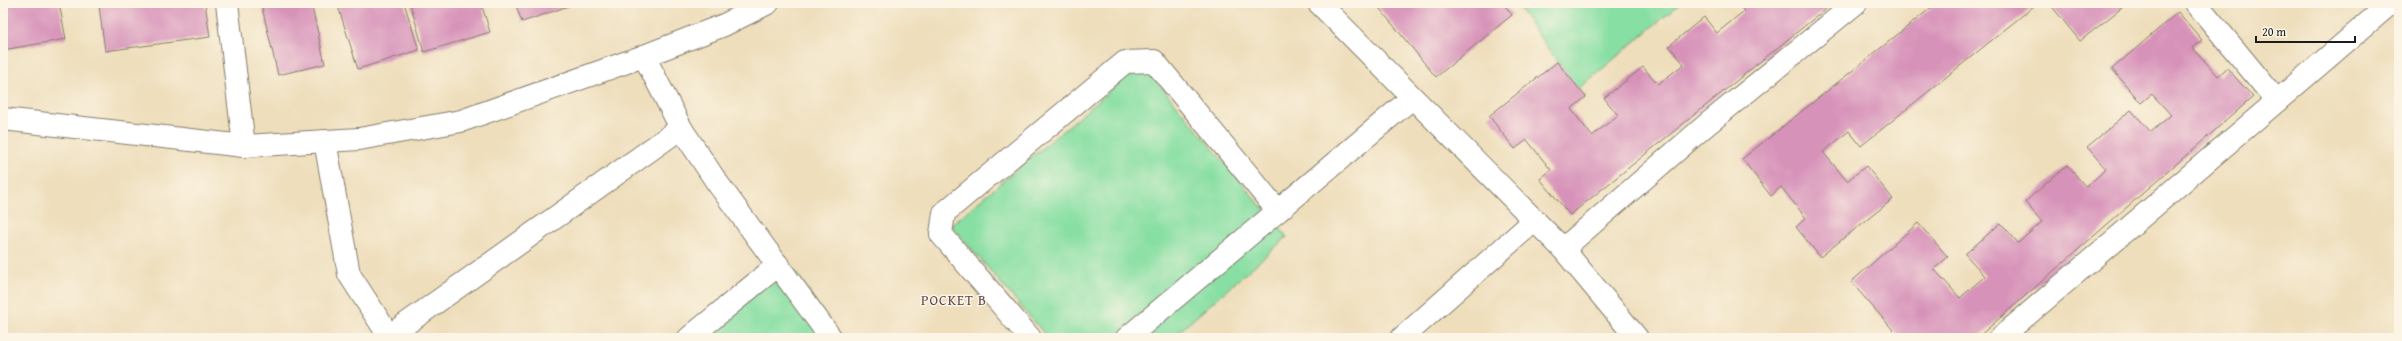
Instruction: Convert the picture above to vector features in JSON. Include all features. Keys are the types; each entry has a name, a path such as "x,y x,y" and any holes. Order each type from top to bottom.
{"street":[{"path":"227,3 244,146"},
{"path":"3,120 244,146 359,138 461,120 644,56 724,25 768,3"},
{"path":"1319,3 1563,249 1637,338"},
{"path":"1563,249 1705,126 1856,3"},
{"path":"2196,3 2277,101"},
{"path":"2000,338 2391,3"},
{"path":"644,56 681,128 716,181 832,338"},
{"path":"1030,338 941,234 944,214 1125,62 1154,61 1278,210"},
{"path":"1128,338 1412,98"},
{"path":"325,141 349,274 390,337 681,128"},
{"path":"1402,338 1535,220"},
{"path":"689,338 778,265"}],"green space":[{"path":"1516,3 1681,3 1577,90"},
{"path":"1142,64 1287,237 1172,338 1048,338 951,225"},
{"path":"789,263 841,338 699,338"}],"building":[{"path":"3,3 59,3 66,39 3,50"},
{"path":"117,3 205,3 210,37 105,51 99,6"},
{"path":"261,3 311,3 325,64 278,75"},
{"path":"337,3 404,3 419,50 358,69"},
{"path":"410,3 481,3 490,32 424,52"},
{"path":"515,3 577,3 522,22"},
{"path":"1375,3 1503,3 1512,15 1436,77"},
{"path":"1737,3 1833,3 1570,215 1540,179 1551,170 1527,140 1515,149 1489,116 1557,62 1586,97 1571,109 1592,136 1618,115 1604,98 1643,67 1658,84 1684,64 1669,46 1704,17 1717,33 1744,11"},
{"path":"1937,3 2032,3 2034,6 1861,146 1849,131 1823,152 1847,181 1866,166 1893,199 1820,257 1796,227 1806,218 1781,187 1771,196 1742,159"},
{"path":"2049,3 2128,3 2080,41"},
{"path":"2178,12 2202,40 2193,48 2218,76 2227,68 2253,97 1977,338 1900,338 1851,282 1918,223 1948,257 1934,269 1960,298 1985,276 1965,254 2001,223 2018,243 2042,222 2025,202 2067,165 2086,187 2106,169 2087,147 2131,110 2151,132 2171,115 2152,94 2141,103 2112,69"}],"district":[{"name":"POCKET B","path":"954,300"}]}
